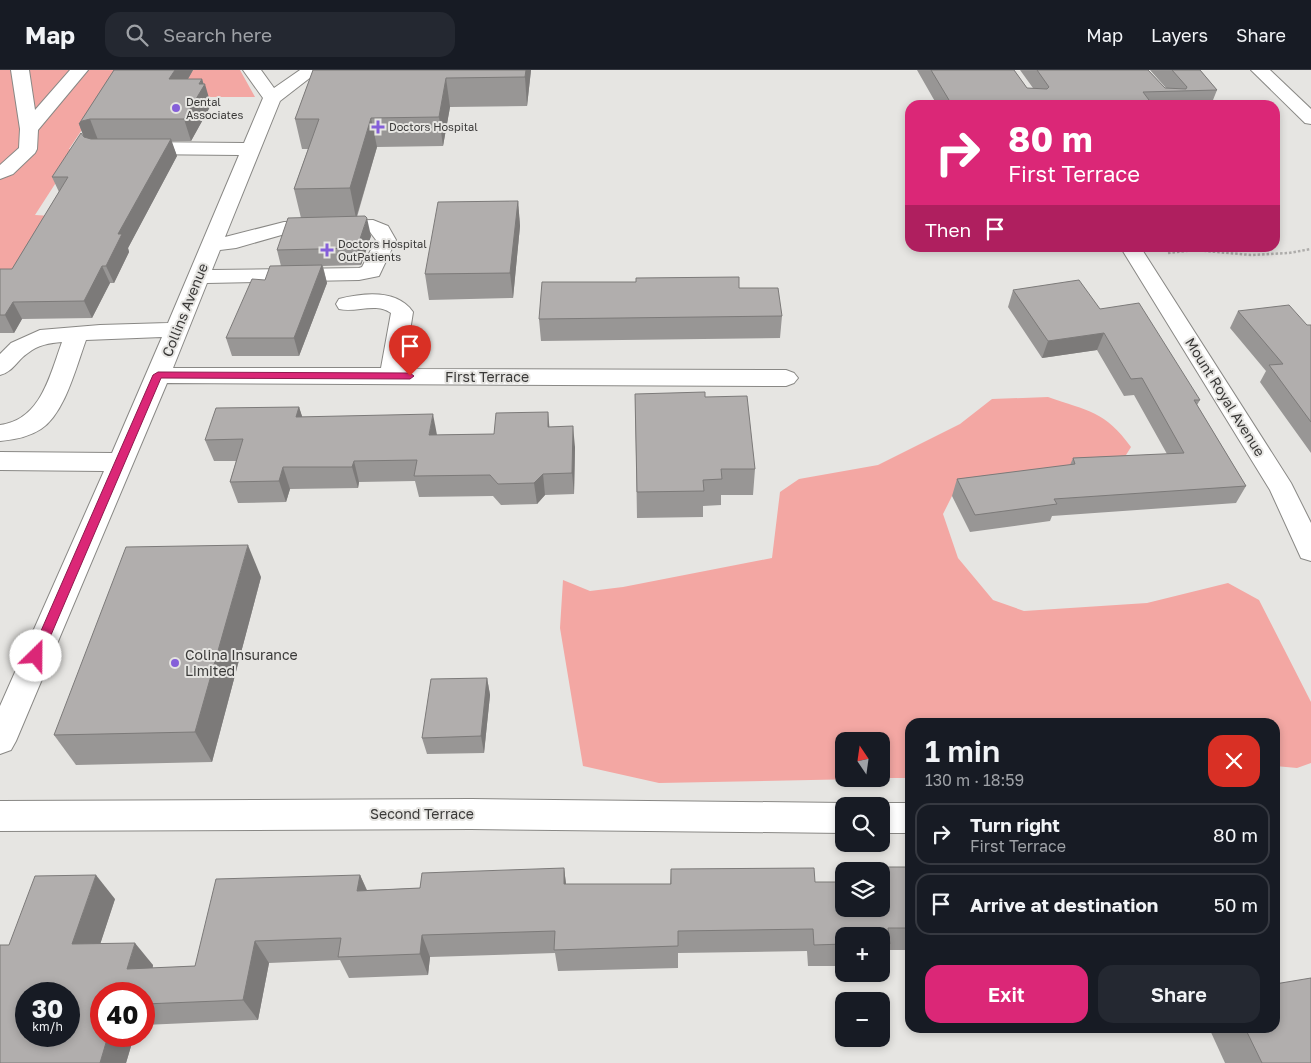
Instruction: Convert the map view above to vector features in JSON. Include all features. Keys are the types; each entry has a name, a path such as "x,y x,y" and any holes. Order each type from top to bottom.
{"street":[{"path":"0,173 6,170 28,149 29,129 20,70"},
{"path":"29,129 79,70"},
{"path":"252,70 272,98 311,70"},
{"path":"1260,70 1311,119"},
{"name":"Collins Avenue","path":"0,741 158,375 272,98"},
{"path":"117,148 251,149"},
{"path":"198,277 359,274 371,271 386,240 381,230 372,226 284,228 236,242 211,245"},
{"name":"Mount Royal Avenue","path":"1134,252 1282,489 1311,551"},
{"path":"347,304 373,301 387,302 397,306 402,312 390,376"},
{"path":"0,368 19,348 40,337 100,332 176,330"},
{"path":"0,433 10,432 33,423 46,411 76,335"},
{"name":"First Terrace","path":"158,375 786,378"},
{"path":"0,461 119,462"},
{"name":"Second Terrace","path":"0,816 471,814 835,818"},
{"path":"890,818 905,818"}],"path":[{"path":"1217,252 1251,255 1289,253 1311,249"}],"shaded area":[{"path":"0,70 240,70 255,97 104,97 69,149 77,150 35,215 52,216 21,267 0,284"},
{"path":"1048,397 1085,409 1113,426 1131,447 1121,463 968,486 952,496 943,514 958,558 993,600 1024,611 1147,603 1228,583 1259,600 1311,702 1311,763 1297,768 1280,766 1280,718 905,718 905,778 890,778 890,732 835,732 835,779 659,783 583,766 560,628 563,580 590,591 623,587 772,558 780,492 799,479 878,465 960,424 992,399"}],"building":[{"path":"114,70 175,70 169,79 202,79 199,84 205,84 184,119 90,119 79,124"},
{"path":"313,70 526,70 525,77 446,78 439,117 371,118 350,188 294,189 319,119 295,119"},
{"path":"931,70 1014,70 1027,88 1047,89 1049,87 1037,70 1148,70 1165,88 1186,89 1187,87 1172,70 1200,70 1217,90 1143,92 1149,100 949,100"},
{"path":"81,133 84,137 91,139 171,139 118,234 122,234 106,266 102,266 84,301 13,302 5,315 0,315 0,269 12,269 68,177 52,177"},
{"path":"518,201 510,273 425,274 438,202"},
{"path":"365,216 367,218 357,248 277,250 288,218"},
{"path":"322,265 294,338 226,338 252,279 265,280 270,266"},
{"path":"739,277 739,288 778,288 782,316 539,319 542,282 636,282 636,278"},
{"path":"1079,280 1100,309 1139,303 1200,400 1194,400 1246,486 1054,499 1057,504 975,515 957,479 1075,464 1073,458 1184,453 1142,378 1131,379 1104,333 1048,341 1013,290"},
{"path":"1289,305 1307,325 1311,325 1311,422 1269,365 1283,364 1238,311"},
{"path":"705,392 705,397 747,396 755,469 721,469 722,479 703,480 704,491 637,492 635,394"},
{"path":"299,407 296,417 433,414 429,435 494,434 496,413 548,412 548,427 573,426 572,473 543,474 534,483 498,484 490,475 414,476 417,460 354,461 352,467 283,467 279,481 230,482 243,439 205,440 216,408"},
{"name":"Colina Insurance Limited","path":"248,545 195,732 54,735 126,547"},
{"path":"487,678 481,736 422,738 431,679"},
{"path":"890,867 905,867 905,928 835,927 835,944 814,945 813,929 678,931 678,946 554,950 555,931 422,935 420,954 338,957 341,938 255,941 243,1000 155,1004 155,982 90,982 90,1047 105,1047 100,1063 0,1063 0,945 9,945 35,876 96,875 72,944 135,943 127,969 195,966 216,879 360,875 357,891 420,888 422,873 564,868 564,884 671,884 671,869 814,868 815,882 835,882 835,917 890,917"},
{"path":"1311,978 1311,1063 1262,1063 1247,1033 1280,1033 1280,983"}],"place":[{"name":"Dental Associates","path":"176,108"},
{"name":"Doctors Hospital","path":"378,127"},
{"name":"Doctors Hospital OutPatients","path":"327,250"},
{"name":"Colina Insurance Limited","path":"175,663"}],"route":[{"path":"36,656 158,375 410,376"}]}
